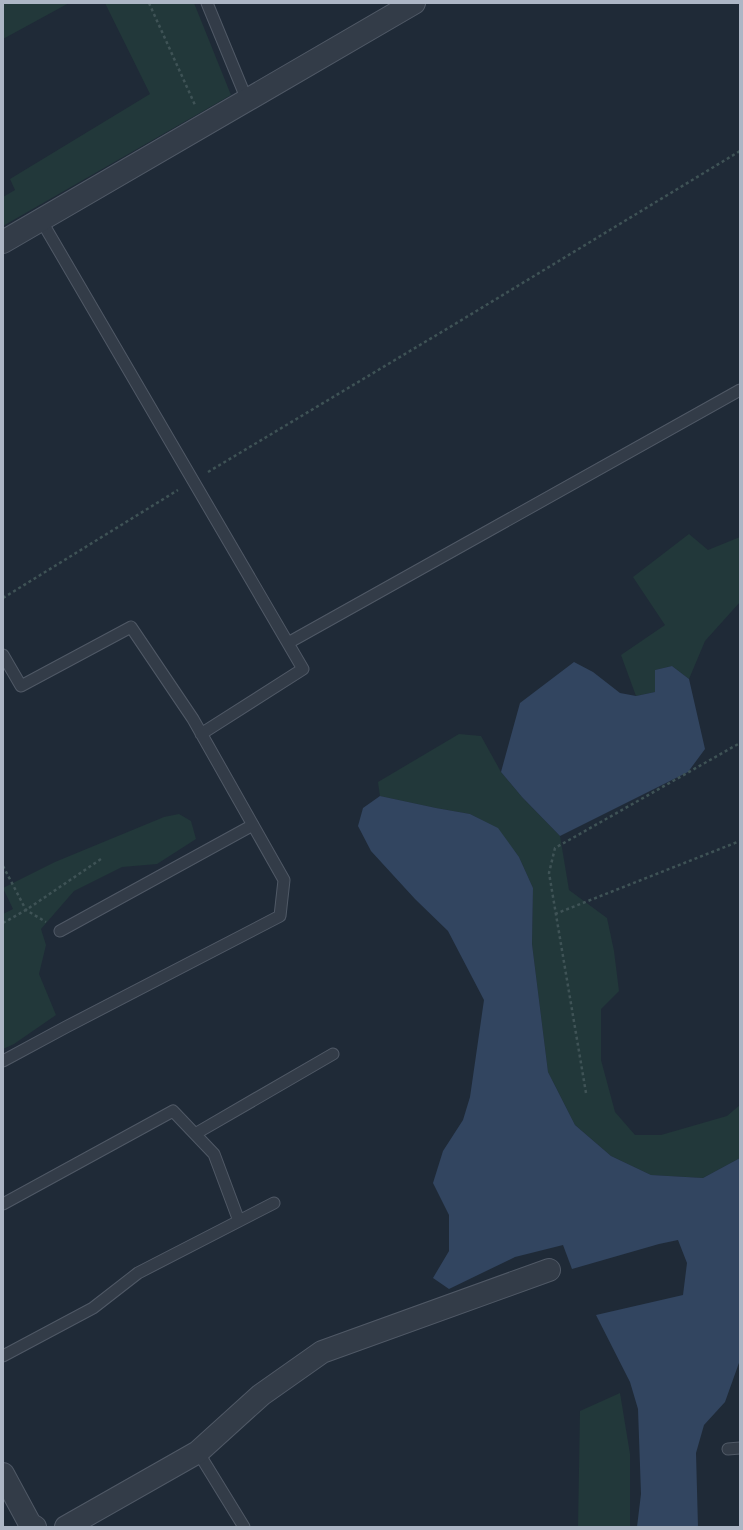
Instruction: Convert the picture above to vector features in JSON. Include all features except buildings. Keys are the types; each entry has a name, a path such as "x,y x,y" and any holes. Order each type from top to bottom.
{"street":[{"path":"3,242 247,100 402,6"},
{"path":"66,1527 198,1452 261,1395 322,1352 549,1270"},
{"path":"3,1474 31,1526"}],"lane":[{"path":"207,3 247,100"},
{"path":"41,220 303,669 200,734"},
{"path":"288,643 740,390"},
{"path":"3,655 21,686 131,627 193,719 200,734 284,880 280,916 3,1061"},
{"path":"60,931 253,825"},
{"path":"195,1134 333,1054"},
{"path":"3,1204 173,1112 214,1154 239,1221"},
{"path":"3,1356 93,1308 138,1273 274,1203"},
{"path":"728,1449 740,1448"},
{"path":"198,1452 244,1527"}],"path":[{"path":"149,3 204,125"},
{"path":"3,598 193,480 455,324 740,150"},
{"path":"586,1092 549,873 555,848 740,744"},
{"path":"555,914 740,841"},
{"path":"3,923 26,910 101,860"},
{"path":"3,866 26,910 60,931"}],"green space":[{"path":"3,3 69,3 3,39"},
{"path":"105,3 194,3 231,95 3,226 3,197 15,190 10,179 150,94"},
{"path":"689,534 708,550 740,537 740,602 705,641 689,679 672,666 655,670 655,692 636,696 621,655 665,625 633,577"},
{"path":"459,734 481,736 501,772 522,797 560,836 569,890 607,918 614,951 619,991 601,1009 601,1060 615,1112 635,1135 661,1135 727,1116 740,1105 740,1158 703,1178 651,1175 611,1156 575,1125 548,1072 532,944 533,888 519,857 497,828 470,814 380,796 378,782"},
{"path":"179,814 191,821 196,839 157,864 122,867 74,891 41,929 46,945 39,974 56,1015 14,1044 3,1049 3,914 13,909 3,888 55,862 164,817"},
{"path":"620,1393 630,1454 630,1527 578,1527 580,1411"}],"water":[{"path":"574,662 593,672 620,693 636,696 655,692 655,670 672,666 689,679 705,749 688,772 560,836 522,797 501,772 520,703"},
{"path":"380,796 470,814 498,828 519,857 533,888 532,944 548,1072 575,1125 611,1156 651,1175 703,1178 740,1158 740,1360 725,1402 704,1425 696,1453 698,1527 637,1527 641,1494 638,1409 630,1382 596,1315 683,1295 687,1263 678,1240 572,1269 563,1245 515,1257 449,1289 433,1278 449,1251 449,1215 433,1183 443,1151 463,1120 470,1097 484,1000 448,931 415,899 371,851 358,826 363,808"}]}
